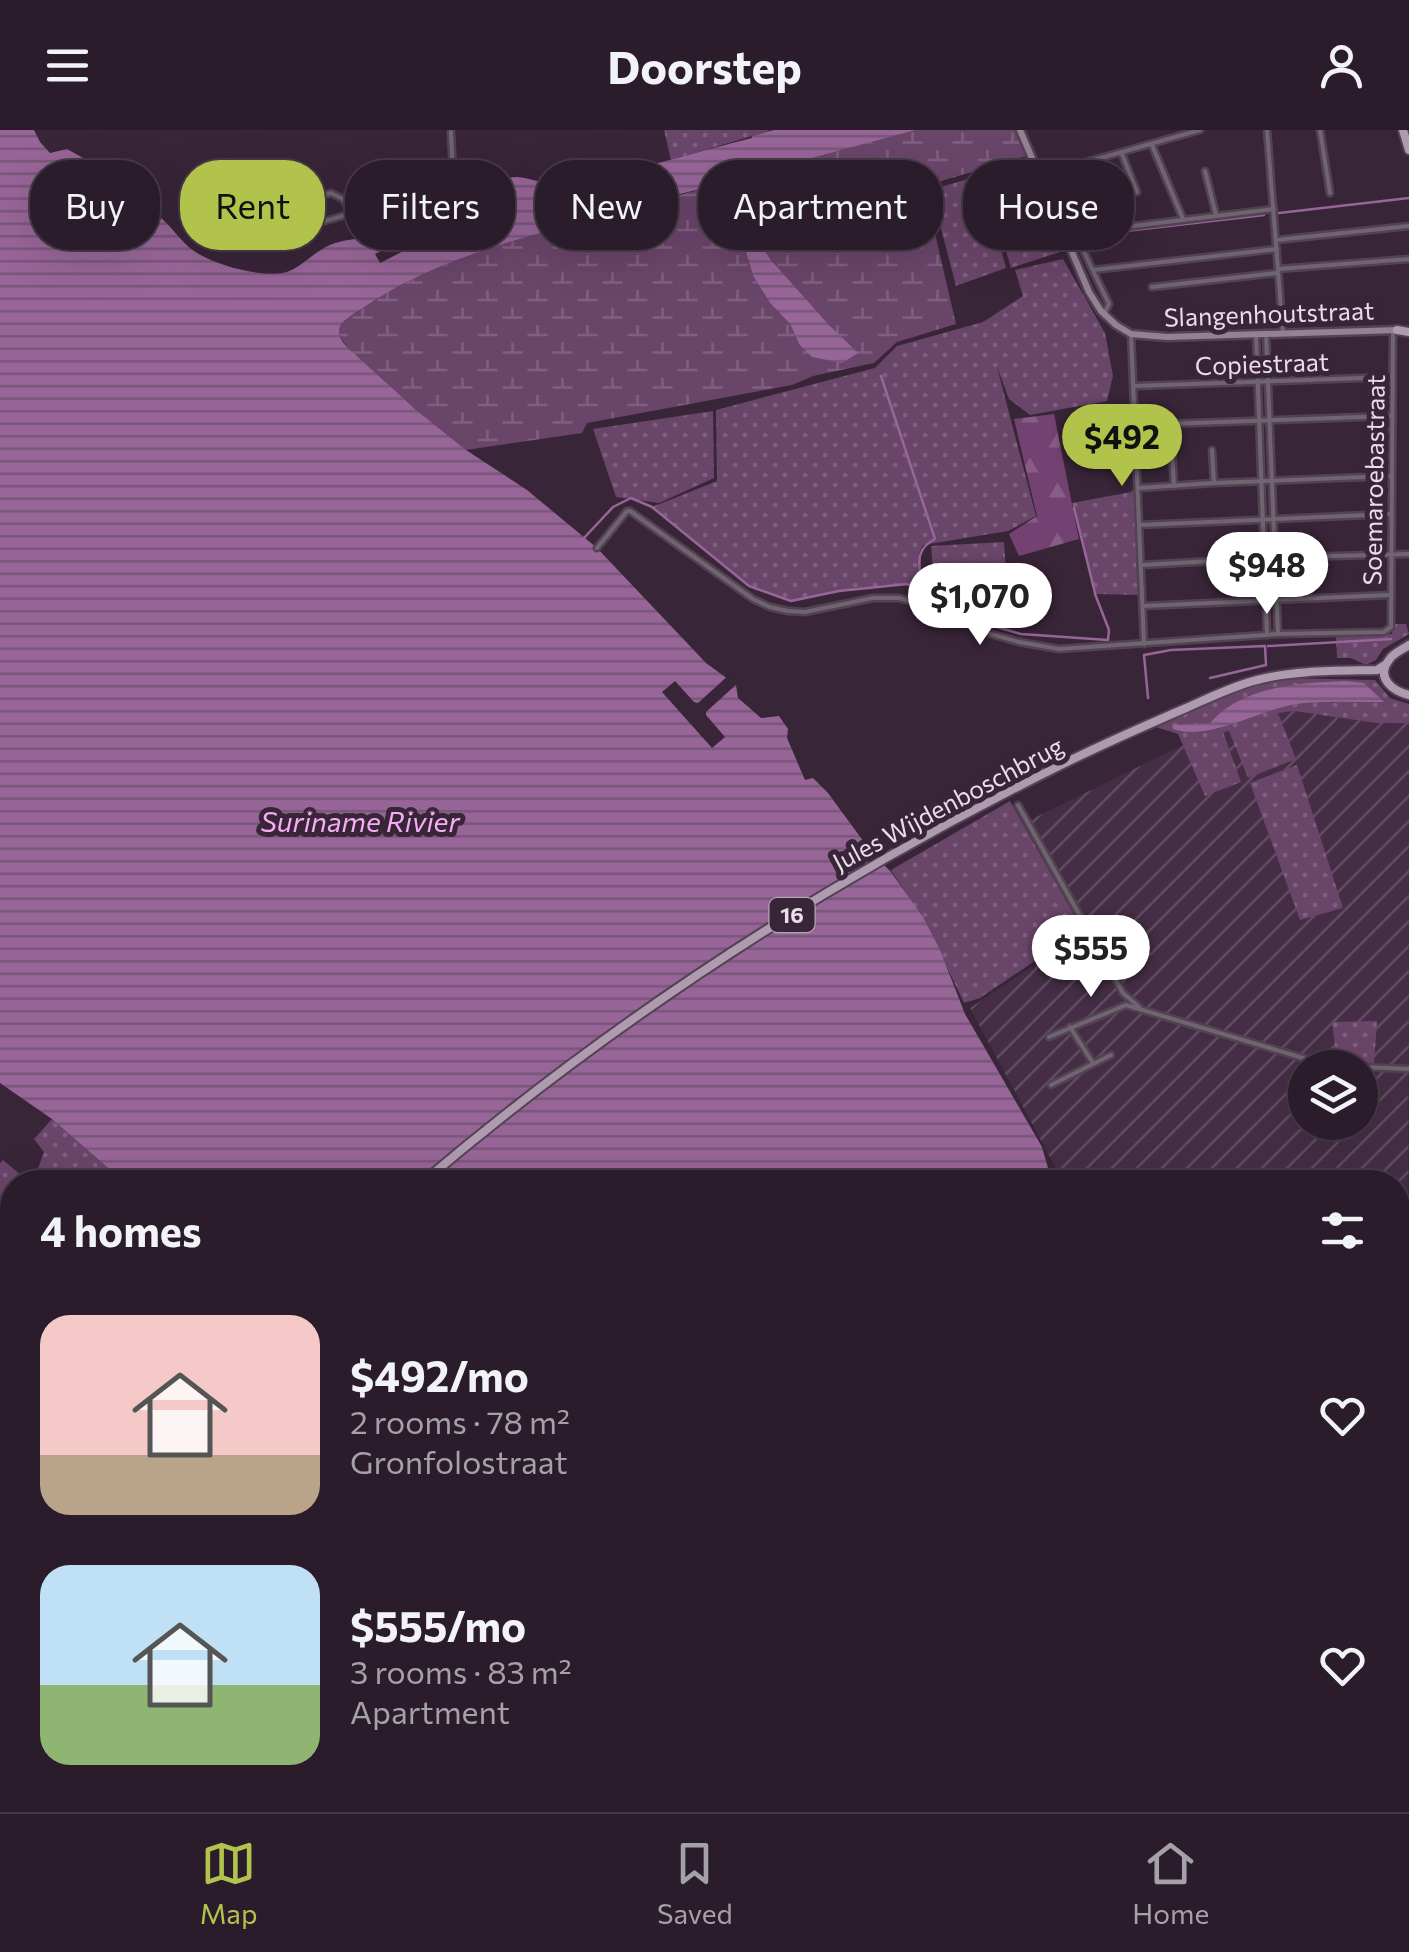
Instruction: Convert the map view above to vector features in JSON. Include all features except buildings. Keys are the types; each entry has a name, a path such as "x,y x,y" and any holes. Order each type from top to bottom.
{"main road":[{"path":"1407,131 1409,150"},
{"path":"1395,330 1409,330"},
{"path":"1385,678 1385,666 1391,657 1406,649"},
{"name":"Jules Wijdenboschbrug","path":"438,1170 558,1073 699,974 881,860 1004,794 1092,749 1251,682 1274,676 1377,670 1385,666"},
{"name":"Jules Wijdenboschbrug","path":"1332,672 1385,678"},
{"name":"16","path":"1385,678 1392,688 1408,694"}],"street":[{"path":"451,160 450,131 458,130"},
{"path":"1020,130 1089,292 1104,314 1132,334 1144,644"},
{"path":"1099,160 1200,130"},
{"path":"1267,130 1283,334"},
{"path":"1320,130 1330,192"},
{"path":"1152,145 1183,219"},
{"path":"1122,153 1137,192"},
{"path":"1205,171 1216,214"},
{"path":"1134,225 1274,209"},
{"path":"1277,240 1409,226"},
{"path":"1092,270 1277,249"},
{"path":"1083,250 1108,304 1104,314"},
{"path":"1152,287 1409,259"},
{"name":"Slangenhoutstraat","path":"1132,334 1167,338 1395,330"},
{"name":"Soemaroebastraat","path":"1278,634 1384,632 1391,627 1395,330"},
{"path":"1256,333 1267,635"},
{"path":"597,548 630,511 753,599 770,607 805,612 873,598 899,598 991,634 1059,649 1278,634 1266,333"},
{"name":"Copiestraat","path":"1134,386 1392,377"},
{"path":"1135,425 1392,416"},
{"path":"1212,450 1214,482"},
{"path":"1172,452 1174,486"},
{"path":"1138,488 1392,476"},
{"path":"1140,525 1392,514"},
{"path":"1142,564 1409,554"},
{"path":"1144,606 1390,595"},
{"path":"1018,805 1123,993 1139,1008"},
{"path":"1049,1037 1126,1005 1320,1063 1409,1069"},
{"path":"1070,1027 1093,1063"},
{"path":"1052,1085 1110,1055"}],"shaded area":[{"path":"1294,711 1376,723 1409,723 1409,1170 1057,1170 970,1008 1087,930 1028,821 1183,745 1277,713"}],"green space":[{"path":"664,130 769,130 769,131 671,160"},
{"path":"916,130 1023,130 1033,154 1013,160 963,160 963,175 943,180 943,160 805,160"},
{"path":"963,180 963,250 1001,250 1006,268 956,286 943,236 943,186"},
{"path":"698,190 698,250 745,250 753,276 770,303 790,324 799,344 830,326 764,250 939,250 956,324 897,342 874,363 813,376 792,385 587,423 582,433 466,450 374,374 339,332 346,320 416,277 484,250 515,250 515,241 535,235 535,250 678,250 678,196"},
{"path":"1006,250 1063,251 1011,268"},
{"path":"1063,259 1105,333 1113,376 1107,401 1030,415 1009,399 997,367 1036,516 1008,531 923,545 919,553 921,590 907,584 791,601 749,586 652,507 717,481 716,410 875,368 897,346 983,322 1023,296 1015,270"},
{"path":"713,411 714,478 659,503 616,497 593,429"},
{"path":"1054,414 1079,539 1019,556 1009,534 1037,516 1014,419"},
{"path":"1136,486 1141,595 1095,594 1072,503 1131,492"},
{"path":"1004,542 1007,585 934,586 931,546"},
{"path":"1392,624 1406,624 1409,634 1383,649 1376,660 1366,665 1351,658 1337,658 1336,636 1392,634"},
{"path":"1285,678 1375,680 1390,698 1409,704 1409,723 1376,723 1294,711 1278,713 1296,759 1248,778 1229,731 1223,732 1241,782 1205,796 1178,734 1156,727 1234,692"},
{"path":"1297,765 1343,908 1300,920 1250,783"},
{"path":"1010,801 1082,929 980,998 964,1003 927,925 891,870"},
{"path":"1377,1021 1375,1050 1335,1050 1332,1022"},
{"path":"52,1119 110,1170 37,1170 44,1152 34,1139"},
{"path":"3,1160 15,1170 0,1170"}],"water":[{"name":"Suriname Rivier","path":"0,130 34,130 50,153 67,149 85,160 30,160 30,250 160,250 160,218 180,238 180,250 194,250 213,261 262,273 283,273 296,268 330,245 345,241 345,250 381,250 375,254 380,263 406,250 488,250 418,276 360,310 340,327 343,342 415,409 466,450 527,490 597,548 706,663 736,685 738,698 761,718 779,716 788,729 787,738 805,780 813,778 828,793 923,917 965,1014 1042,1147 1049,1170 110,1170 52,1119 0,1083"},
{"name":"Suriname Rivier","path":"774,130 916,130 805,160 698,160 698,190 678,195 678,160 667,160"},
{"name":"Suriname Rivier","path":"515,177 535,181 535,235 515,241"},
{"name":"Suriname Rivier","path":"745,250 764,250 858,353 842,363 812,357 753,276"},
{"path":"1345,681 1364,683 1384,702 1304,703 1204,731 1173,729 1172,725 1210,723 1238,701 1272,689"}],"pier":[{"path":"731,673 739,682 706,712 725,737 712,748 662,692 675,681 698,703"}],"waterway":[{"path":"1279,213 1409,198"},
{"path":"1134,230 1264,215"},
{"path":"881,376 935,539 920,554 921,588"},
{"path":"584,538 613,507 631,498 652,507 749,586 791,601 907,584 997,627 1021,634 1108,640 1109,630 1095,594"},
{"path":"1074,508 1095,593"},
{"path":"1268,646 1391,639"},
{"path":"1148,698 1144,655 1265,646 1266,665 1210,678"}]}
